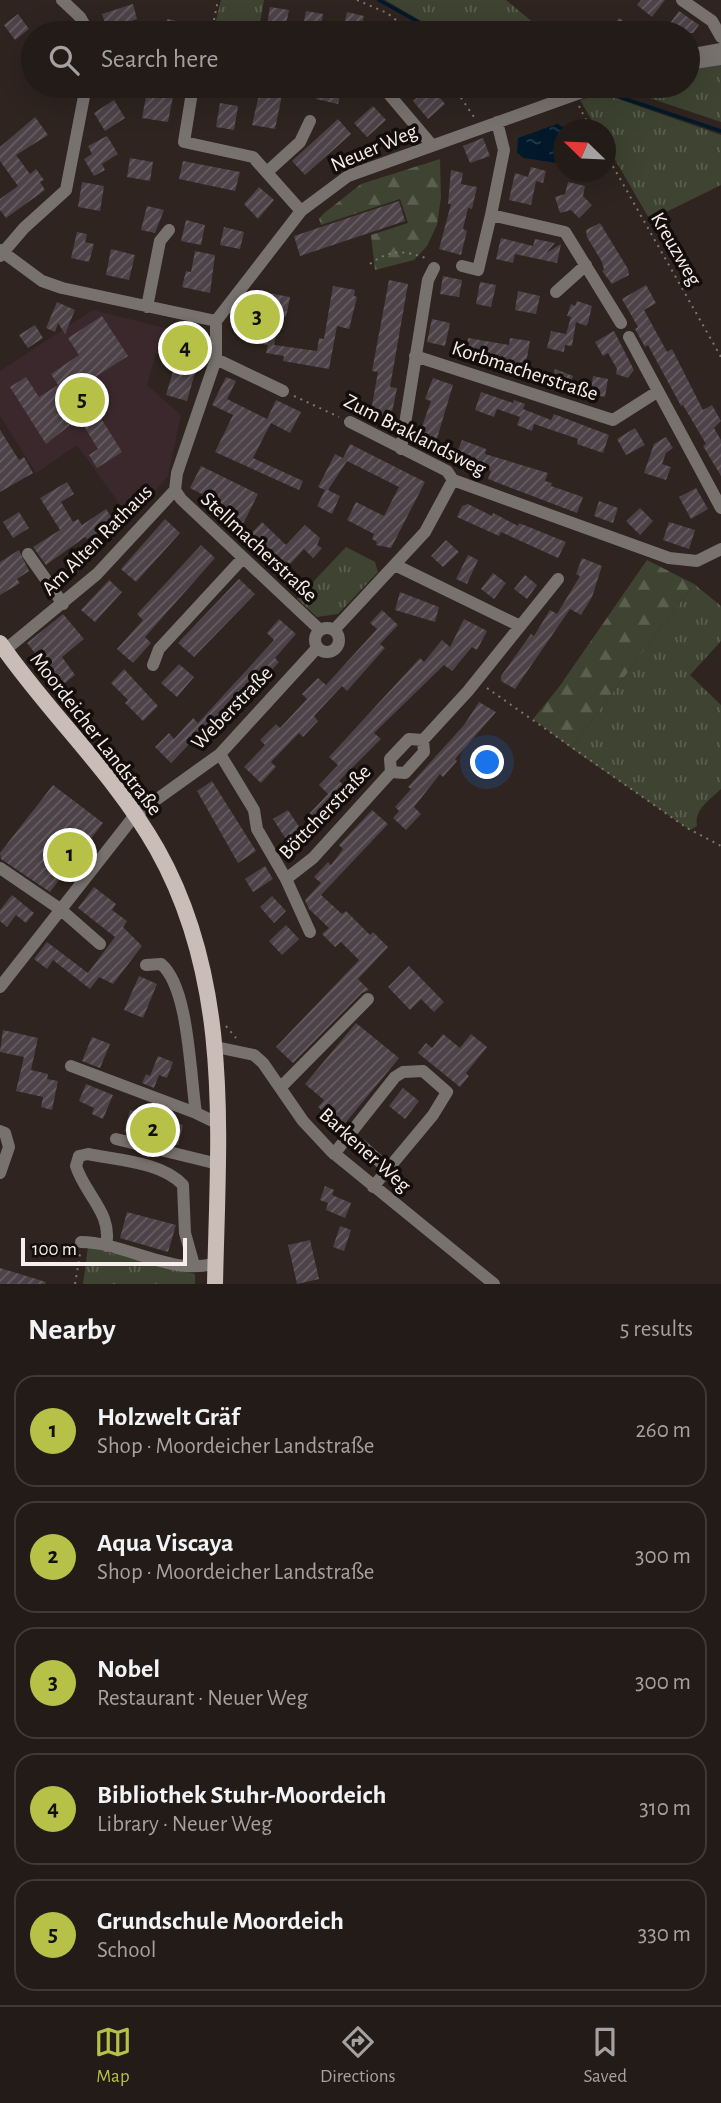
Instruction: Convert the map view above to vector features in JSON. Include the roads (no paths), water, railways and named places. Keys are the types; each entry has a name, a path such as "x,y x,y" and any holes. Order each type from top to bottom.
{"main road":[{"name":"Moordeicher Landstraße","path":"3,646 34,690 105,773 135,814 157,849 182,904 207,990 216,1047 219,1124 215,1284"}],"street":[{"path":"62,0 82,21"},
{"path":"682,0 712,21 721,37"},
{"path":"700,53 721,49"},
{"path":"700,62 721,59"},
{"path":"84,98 66,190 1,253 42,281 216,321 216,359 283,391"},
{"path":"191,98 184,142 253,157 301,211"},
{"path":"392,98 431,144"},
{"name":"Neuer Weg","path":"216,321 301,211 348,176 561,98"},
{"path":"267,172 300,142 310,121"},
{"path":"461,267 478,270 504,150 497,122"},
{"path":"491,215 565,232 621,323"},
{"path":"147,307 160,240 169,230"},
{"path":"401,449 428,279 435,265"},
{"path":"556,292 586,265"},
{"path":"629,337 721,508"},
{"name":"Korbmacherstraße","path":"415,356 613,420 657,392"},
{"name":"Am Alten Rathaus","path":"3,646 63,604 97,574 175,490 177,473 216,359"},
{"name":"Zum Braklandsweg","path":"351,422 447,471 453,480 669,558 697,561 721,549"},
{"path":"334,631 339,639 336,649 326,653 317,648 315,642 320,631 334,631 432,523 453,480"},
{"name":"Stellmacherstraße","path":"175,490 181,499 320,631"},
{"path":"28,554 63,604"},
{"path":"153,665 159,649 243,558"},
{"path":"395,565 518,625"},
{"name":"Böttcherstraße","path":"391,772 405,773 424,752 423,740 558,579"},
{"name":"Weberstraße","path":"0,987 135,814 220,754 317,648"},
{"name":"Böttcherstraße","path":"286,879 313,858 391,772 390,759 409,739 423,740"},
{"name":"Böttcherstraße","path":"220,754 254,810 257,829 286,879 310,932"},
{"path":"0,868 60,909 100,944"},
{"path":"146,965 161,964 172,973 183,1018 195,1113"},
{"path":"280,1088 368,999"},
{"name":"Barkener Weg","path":"216,1047 254,1055 310,1129 334,1154 494,1284"},
{"path":"71,1066 219,1124"},
{"path":"334,1154 395,1077 413,1070 423,1071 447,1092 433,1115 373,1187"},
{"path":"0,1130 5,1133 9,1147 0,1173"},
{"path":"116,1139 218,1164"},
{"path":"361,1145 388,1169"},
{"path":"106,1246 107,1221 101,1207 84,1186 76,1166 79,1156 88,1154 161,1170 177,1178 183,1185 185,1233 194,1265"},
{"path":"81,1242 194,1265 216,1263"}],"water":[{"path":"553,125 553,162 524,158 517,153 518,138"}],"waterway":[{"path":"379,0 417,21"},
{"path":"623,98 721,131"}],"place":[{"name":"Nobel","path":"257,317"},
{"name":"Bibliothek Stuhr-Moordeich","path":"185,348"},
{"name":"Grundschule Moordeich","path":"82,400"},
{"name":"Holzwelt Gräf","path":"70,855"},
{"name":"Aqua Viscaya","path":"153,1130"}]}
